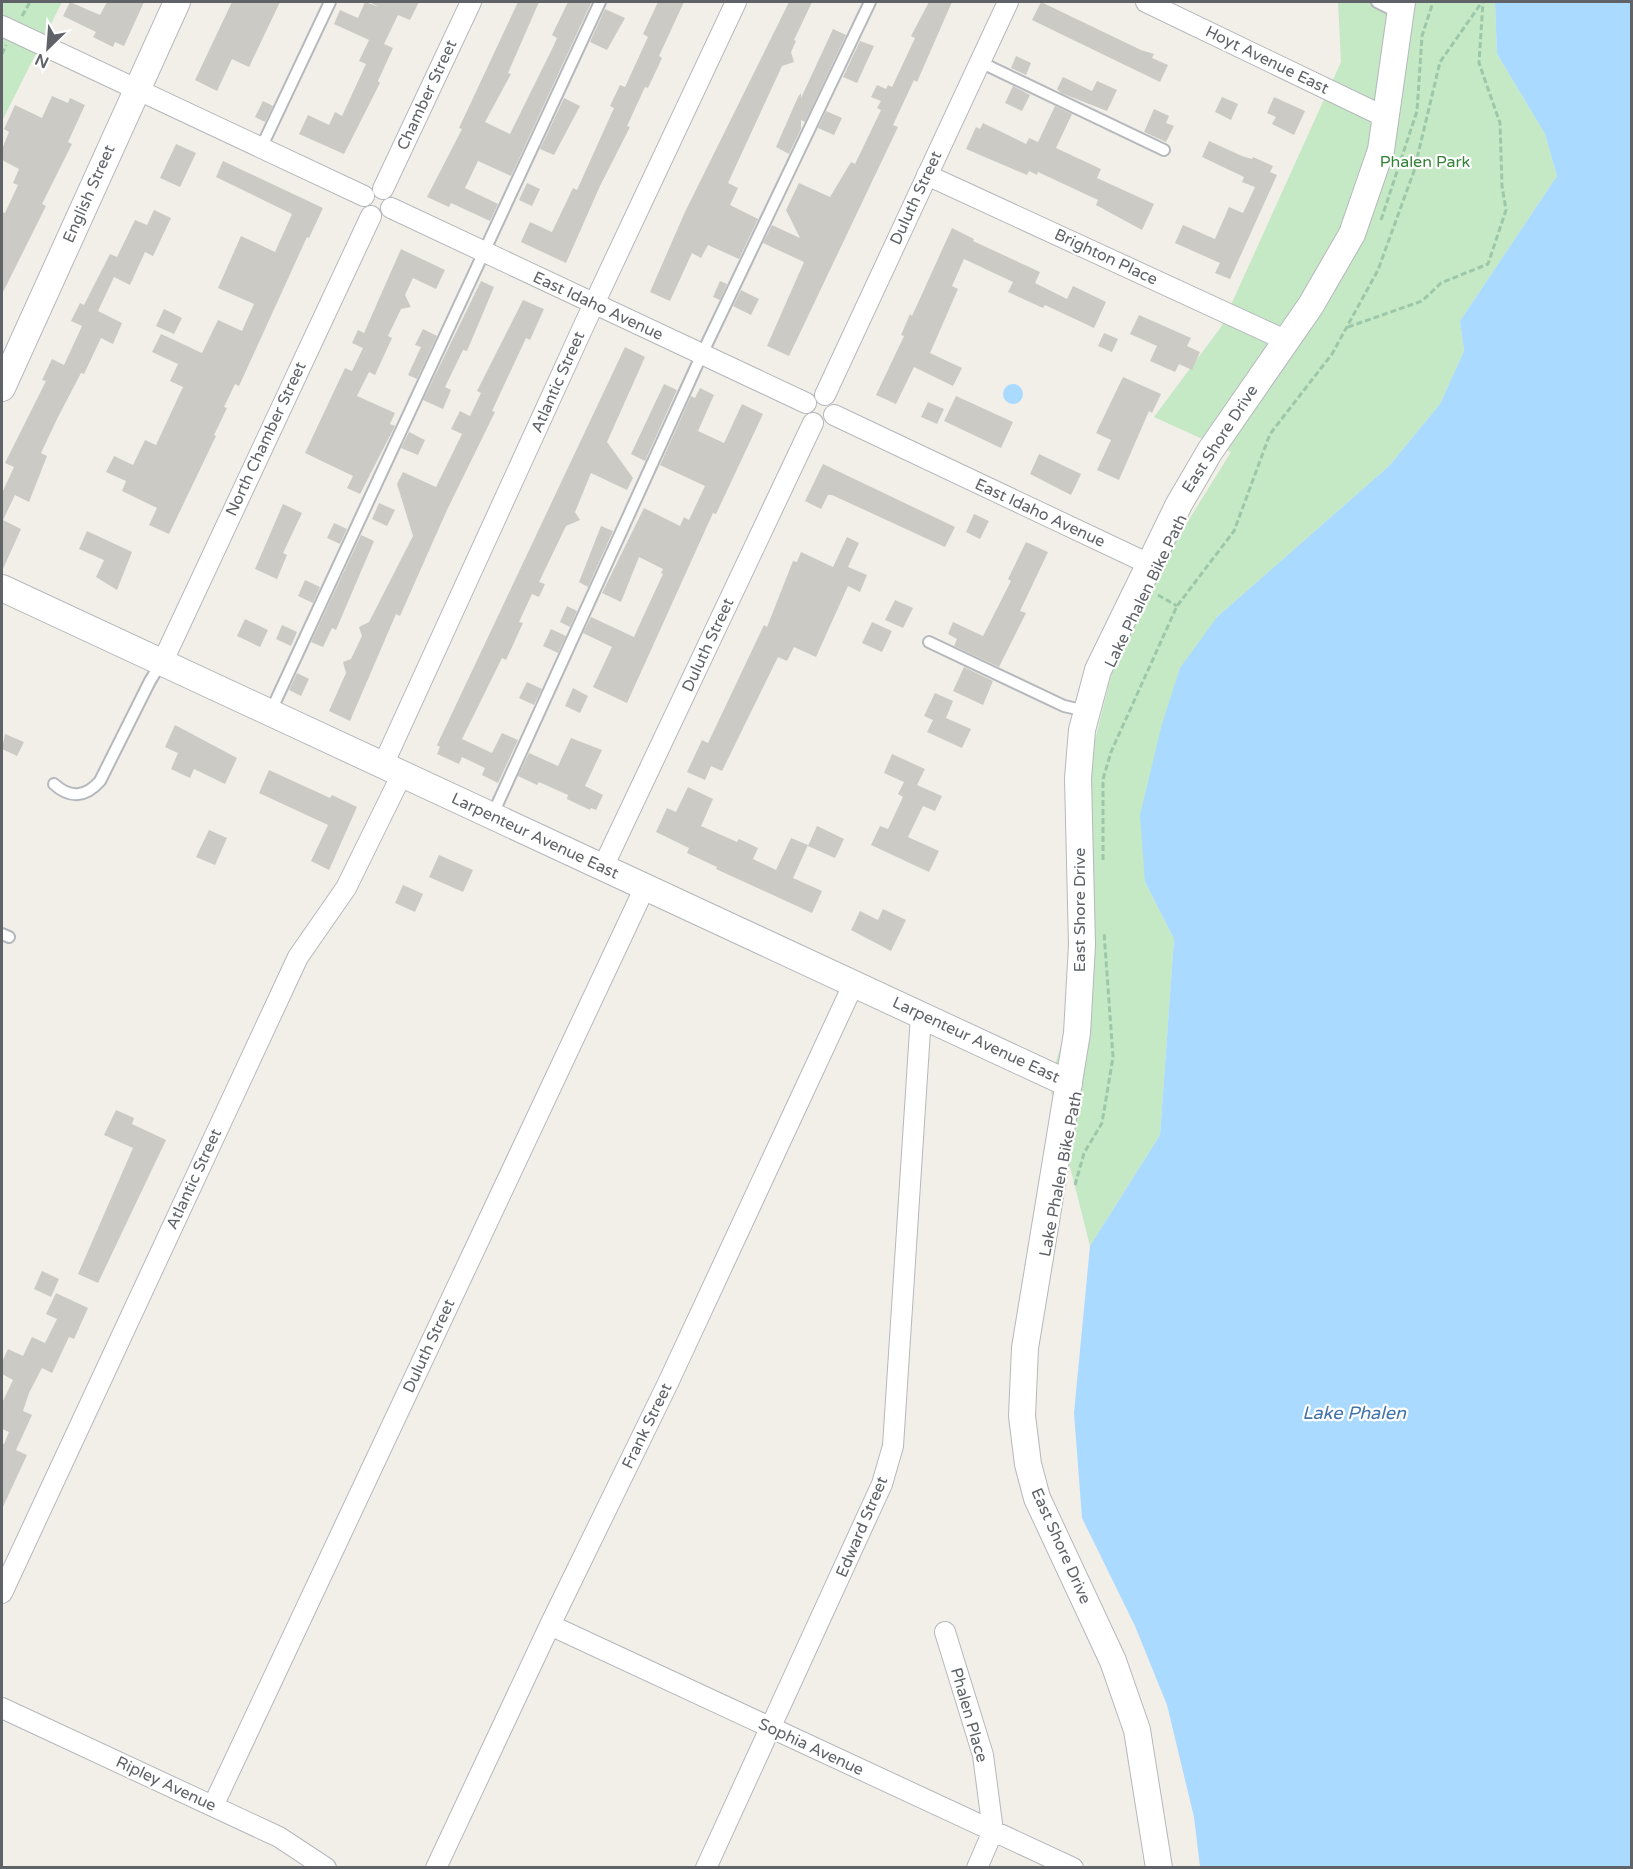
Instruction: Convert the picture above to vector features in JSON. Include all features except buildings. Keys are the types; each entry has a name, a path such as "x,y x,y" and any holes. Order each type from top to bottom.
{"street":[{"name":"English Street","path":"2,388 177,2"},
{"name":"Chamber Street","path":"383,189 471,2"},
{"name":"Atlantic Street","path":"2,1593 298,957 346,888 393,770 594,304 736,2"},
{"name":"Duluth Street","path":"825,395 1008,2"},
{"name":"Hoyt Avenue East","path":"1146,2 1387,118"},
{"name":"East Shore Drive","path":"1159,1868 1143,1763 1126,1693 1043,1514 1023,1438 1024,1348 1077,1033 1082,945 1078,778 1086,711 1102,662 1155,574 1193,479 1334,268 1352,234 1373,180 1387,118 1401,7"},
{"path":"2,26 364,196"},
{"name":"Brighton Place","path":"927,175 1285,340"},
{"path":"370,189 383,189 392,199 391,208 380,217 371,216 364,210 364,196 370,189"},
{"name":"East Idaho Avenue","path":"391,208 806,403"},
{"name":"North Chamber Street","path":"162,663 371,216"},
{"path":"825,395 834,405 834,415 827,422 813,423 804,412 806,403 812,396 825,395"},
{"name":"East Idaho Avenue","path":"834,415 1155,574"},
{"name":"Duluth Street","path":"603,867 813,423"},
{"name":"Larpenteur Avenue East","path":"2,588 1069,1084"},
{"name":"Duluth Street","path":"213,1806 645,887"},
{"name":"Frank Street","path":"436,1868 550,1625 668,1383 854,983"},
{"name":"Edward Street","path":"706,1868 882,1484 893,1446 921,1015"},
{"name":"Sophia Avenue","path":"550,1625 1073,1868"},
{"name":"Phalen Place","path":"945,1632 983,1755 993,1831"},
{"name":"Ripley Avenue","path":"2,1708 279,1836 326,1868"},
{"path":"977,1868 993,1831"}],"lane":[{"path":"261,148 330,2"},
{"path":"270,713 600,2"},
{"path":"492,816 702,354 870,2"},
{"path":"1377,2 1401,7"},
{"path":"980,62 1164,150"},
{"path":"928,642 1064,706 1086,711"},
{"path":"54,784 71,794 84,794 92,791 100,781 150,681 162,663"}],"path":[{"path":"1377,227 1409,140 1417,111 1422,36 1432,2"},
{"path":"1103,870 1103,779 1111,752 1177,606 1234,531 1270,434 1332,354 1377,270 1414,171 1440,62 1482,2"},
{"path":"1346,328 1422,302 1441,283 1488,264 1506,210 1502,186 1500,123 1479,63 1482,2"},
{"name":"Lake Phalen Bike Path","path":"1155,574 1156,594 1177,606"},
{"path":"1097,842 1098,863"},
{"name":"Lake Phalen Bike Path","path":"1075,1164 1072,1188 1084,1153 1102,1123 1113,1056 1104,928"}],"green space":[{"path":"2,2 62,2 2,121"},
{"name":"Phalen Park","path":"1338,2 1495,2 1497,54 1545,134 1557,176 1460,321 1464,351 1440,404 1389,466 1217,617 1145,882 1174,939 1160,1135 1090,1246 1049,1083 1092,950 1087,772 1124,624 1231,452 1154,417 1221,327 1341,62"}],"water":[{"name":"Lake Phalen","path":"1495,2 1631,2 1631,1867 1200,1867 1194,1817 1167,1705 1135,1626 1082,1518 1074,1413 1090,1246 1160,1135 1174,939 1145,882 1140,815 1162,724 1180,668 1217,617 1389,466 1440,404 1464,351 1460,321 1557,176 1545,134 1497,54"},
{"path":"1009,384 1017,384 1023,390 1023,398 1017,404 1009,404 1003,398 1003,390"}]}
